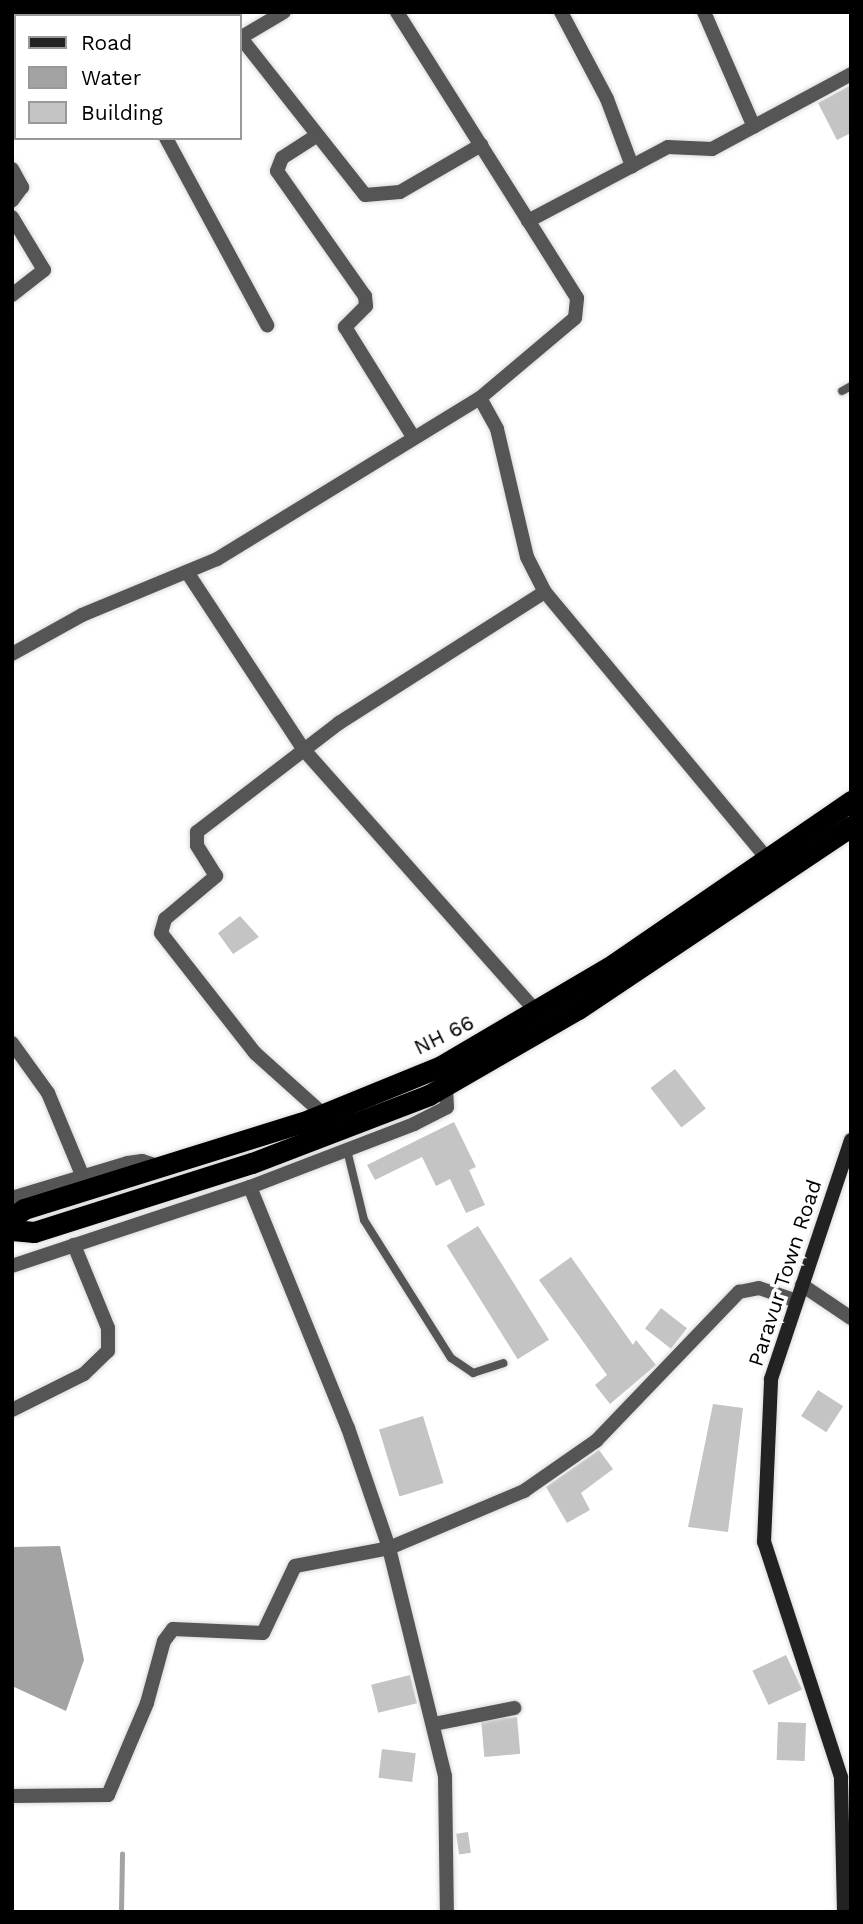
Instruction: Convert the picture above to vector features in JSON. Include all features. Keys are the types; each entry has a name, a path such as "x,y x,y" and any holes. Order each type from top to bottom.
{"highway":[{"name":"NH 66","path":"12,1218 24,1209 162,1168 323,1114 441,1066 537,1012 768,860 851,801"},
{"path":"12,1230 34,1232 252,1163 446,1086 578,1009 851,826"}],"main road":[{"name":"Paravur Town Road","path":"844,1912 841,1777 764,1542 771,1379 851,1140"}],"street":[{"path":"242,37 284,12"},
{"path":"12,654 82,615 187,572 412,435 480,398 567,328 580,308 397,12"},
{"path":"561,12 607,99 632,166"},
{"path":"704,12 754,127"},
{"path":"242,41 356,188 376,198 400,192 481,145"},
{"path":"528,221 675,145 712,149 851,74"},
{"path":"316,136 282,158 277,171 365,296 366,306 347,319 345,327 412,435"},
{"path":"167,140 267,325"},
{"path":"12,169 22,187 12,201"},
{"path":"12,216 44,270 12,295"},
{"path":"480,398 497,429 527,557 545,592 768,860"},
{"path":"187,572 304,750 537,1012"},
{"path":"323,1114 255,1053 166,943 160,926 216,876 197,845 197,832 304,750 545,592"},
{"path":"12,1043 48,1093 83,1177"},
{"path":"12,1266 250,1187 445,1109 450,1098 446,1086"},
{"path":"12,1199 142,1161 162,1168"},
{"path":"250,1187 348,1428 389,1548 445,1776 447,1912"},
{"path":"12,1410 85,1374 108,1351 108,1328 74,1245"},
{"path":"802,1285 851,1318"},
{"path":"12,1796 108,1795 146,1703 164,1641 173,1629 263,1633 295,1566 389,1548 523,1491 565,1467 739,1292 759,1288 796,1301"},
{"path":"434,1724 514,1709"}],"lane":[{"path":"842,391 851,386"},
{"path":"346,1150 364,1220 451,1358 473,1373 503,1363"}],"water":[{"path":"60,1546 84,1660 66,1711 12,1686 12,1547"}],"building":[{"path":"851,85 851,133 837,140 818,103"},
{"path":"240,916 259,937 233,954 218,933"},
{"path":"675,1069 706,1108 681,1127 651,1088"},
{"path":"454,1122 476,1167 469,1170 485,1205 466,1213 450,1179 436,1186 422,1157 375,1180 367,1165"},
{"path":"478,1226 549,1340 518,1359 447,1246"},
{"path":"571,1257 633,1345 636,1340 656,1365 610,1404 595,1385 607,1375 539,1280"},
{"path":"661,1308 687,1328 671,1349 645,1328"},
{"path":"818,1390 843,1406 826,1432 801,1416"},
{"path":"713,1404 743,1408 728,1532 688,1527"},
{"path":"423,1416 443,1483 399,1496 379,1429"},
{"path":"599,1450 613,1469 581,1493 590,1510 567,1523 546,1487"},
{"path":"786,1655 802,1689 769,1705 752,1671"},
{"path":"410,1675 417,1703 378,1713 371,1685"},
{"path":"517,1717 520,1754 484,1757 481,1720"},
{"path":"778,1722 806,1723 805,1761 777,1760"},
{"path":"382,1749 416,1753 412,1782 378,1778"},
{"path":"468,1832 471,1853 459,1854 456,1834"}],"waterway":[{"path":"121,1912 122,1854"}]}
